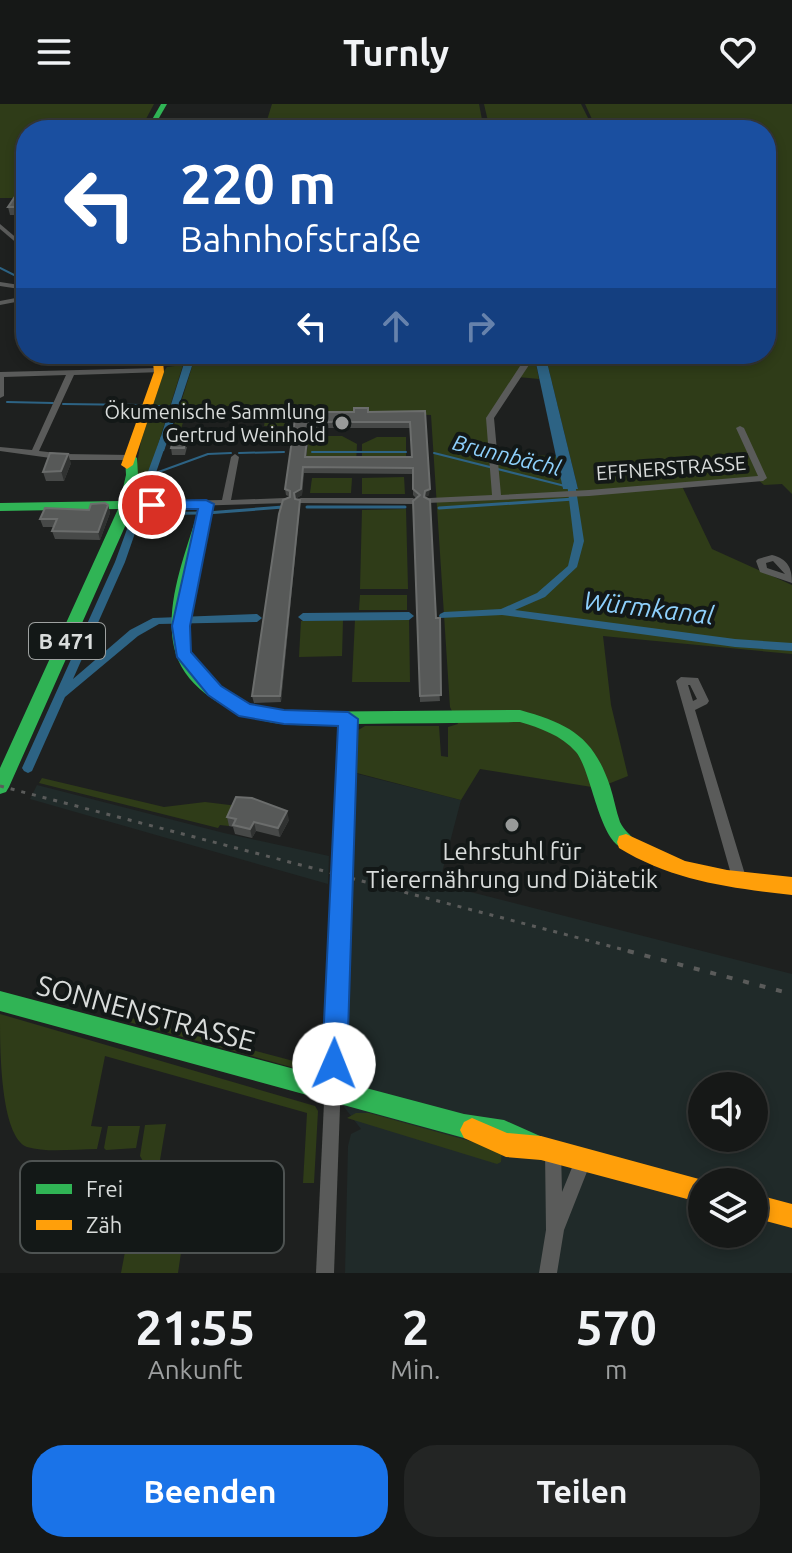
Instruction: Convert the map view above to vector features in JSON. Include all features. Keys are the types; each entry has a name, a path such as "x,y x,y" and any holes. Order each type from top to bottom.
{"main road":[{"path":"158,364 159,370"},
{"name":"B 471","path":"0,787 126,505 131,458 159,370"},
{"path":"0,507 126,505"},
{"path":"205,510 182,620 181,641 188,662 237,708 284,717 520,716 548,722 583,743 598,765 614,834 646,856 684,869 740,881 792,886"},
{"name":"SONNENSTRASSE","path":"0,1001 464,1126 494,1142 520,1148 547,1149 688,1187"},
{"path":"768,1210 792,1216"}],"street":[{"path":"0,226 16,240"},
{"path":"497,498 490,418 525,365"},
{"path":"0,396 0,374 159,370"},
{"path":"35,452 71,373"},
{"name":"EFFNERSTRASSE","path":"430,501 581,493 763,478 740,428"},
{"path":"0,449 65,457 131,458"},
{"path":"226,503 235,457"},
{"path":"126,505 205,510 226,503 285,501"},
{"path":"301,501 413,501"},
{"path":"689,708 740,881"},
{"path":"325,1273 348,719"},
{"path":"547,1149 555,1230"},
{"path":"548,1273 555,1230 584,1159"}],"shaded area":[{"path":"350,772 461,800 439,884 792,974 792,1273 345,1273 348,1146 351,1134 361,1129 341,1103 353,903"},
{"path":"37,785 224,833 329,856 328,884 30,799"}],"green space":[{"path":"0,104 154,104 145,120 16,120 16,198 0,198"},
{"path":"272,104 479,104 482,120 267,120"},
{"path":"484,104 581,104 589,120 488,120"},
{"path":"585,104 792,104 792,494 782,484 764,485 756,478 681,484 712,549 792,585 792,654 603,636 611,705 628,776 598,788 480,769 461,800 353,772 355,732 365,726 439,726 441,756 448,757 448,727 458,724 450,707 431,415 294,410 291,430 286,430 286,426 264,426 267,410 275,407 263,406 256,411 231,406 188,406 177,442 169,441 193,364 536,364 539,379 518,377 492,419 497,454 557,456 563,489 578,489 547,364 776,364 776,120 592,120"},
{"path":"183,365 156,451 160,452 144,496 136,496 137,492 132,492 141,441 164,371 167,367"},
{"path":"309,436 342,436 357,444 356,463 305,464"},
{"path":"377,437 406,437 406,460 362,460 362,444"},
{"path":"404,477 405,494 362,494 362,478"},
{"path":"312,478 352,478 351,493 310,493"},
{"path":"406,509 408,589 360,589 362,510"},
{"path":"360,595 407,595 407,610 359,610"},
{"path":"343,620 342,656 299,657 301,621"},
{"path":"355,620 409,620 410,682 352,682"},
{"path":"42,778 164,807 205,802 238,806 229,826 220,825 218,828 39,783"},
{"path":"0,1014 315,1106 318,1111 314,1183 303,1183 307,1113 105,1056 91,1126 102,1127 97,1149 27,1147 11,1126 7,1109 1,1068"},
{"path":"116,1014 316,1067 305,1070 291,1067 114,1018"},
{"path":"356,1113 369,1113 502,1150 501,1162 497,1164 347,1118"},
{"path":"166,1124 160,1161 143,1161 140,1156 145,1125"},
{"path":"108,1126 140,1126 136,1148 106,1150"},
{"path":"125,1253 181,1253 178,1273 121,1273"}],"water":[{"path":"184,364 193,364 164,451 156,452"},
{"path":"536,364 547,364 578,489 563,489"}],"building":[{"path":"16,195 16,207 8,207"},
{"path":"354,408 368,408 368,412 425,411 430,489 425,491 424,497 430,500 436,618 440,618 441,695 420,696 413,501 420,495 413,489 413,468 303,467 301,489 294,493 295,499 300,500 280,696 252,696 279,514 283,500 290,497 290,491 285,489 296,412 354,412","holes":["309,422 410,422 412,457 305,457"]},
{"path":"173,440 186,440 184,448 171,448"},
{"path":"50,453 68,454 61,471 43,472"},
{"path":"91,504 108,505 98,532 52,531 57,519 40,519 45,508 89,510"},
{"path":"236,797 252,798 287,811 278,828 254,822 250,829 233,825 236,819 227,817"}],"waterway":[{"path":"0,268 16,276"},
{"path":"7,402 53,403"},
{"path":"63,404 142,405"},
{"path":"154,406 171,406"},
{"path":"28,768 120,562 164,438"},
{"name":"Brunnbächl","path":"239,453 284,452"},
{"name":"Brunnbächl","path":"312,452 406,452"},
{"name":"Brunnbächl","path":"153,474 208,454 231,453"},
{"name":"Brunnbächl","path":"434,453 565,486"},
{"path":"444,616 502,612 541,595 572,567 579,541 571,483"},
{"path":"439,508 574,499"},
{"path":"207,513 283,507"},
{"path":"307,507 405,507"},
{"path":"139,514 200,513"},
{"name":"Würmkanal","path":"503,612 735,643 792,647"},
{"path":"303,617 409,616"},
{"path":"64,693 134,633 157,621 257,618"}],"railway":[{"path":"0,786 636,953"},
{"path":"628,951 792,994"}],"traffic: fast":[{"path":"155,120 164,104"},
{"path":"0,787 124,513 132,475 131,458"},
{"path":"206,504 187,576 180,633 186,659 215,692 242,708 283,718 520,716 541,722 571,737 590,758 614,828 626,842"},
{"path":"0,507 126,505"},
{"path":"0,1001 464,1126 504,1132 541,1148"}],"traffic: slow":[{"path":"127,465 159,372 158,364"},
{"path":"626,842 685,869 792,886"},
{"path":"472,1130 506,1145 541,1148 688,1187"},
{"path":"768,1210 792,1216"}],"place":[{"name":"Ökumenische Sammlung Gertrud Weinhold","path":"342,423"},
{"name":"Lehrstuhl für Tierernährung und Diätetik","path":"512,825"}],"route":[{"path":"152,505 206,504 181,626 183,653 198,674 237,708 245,711 284,717 348,719 334,1064"}]}
